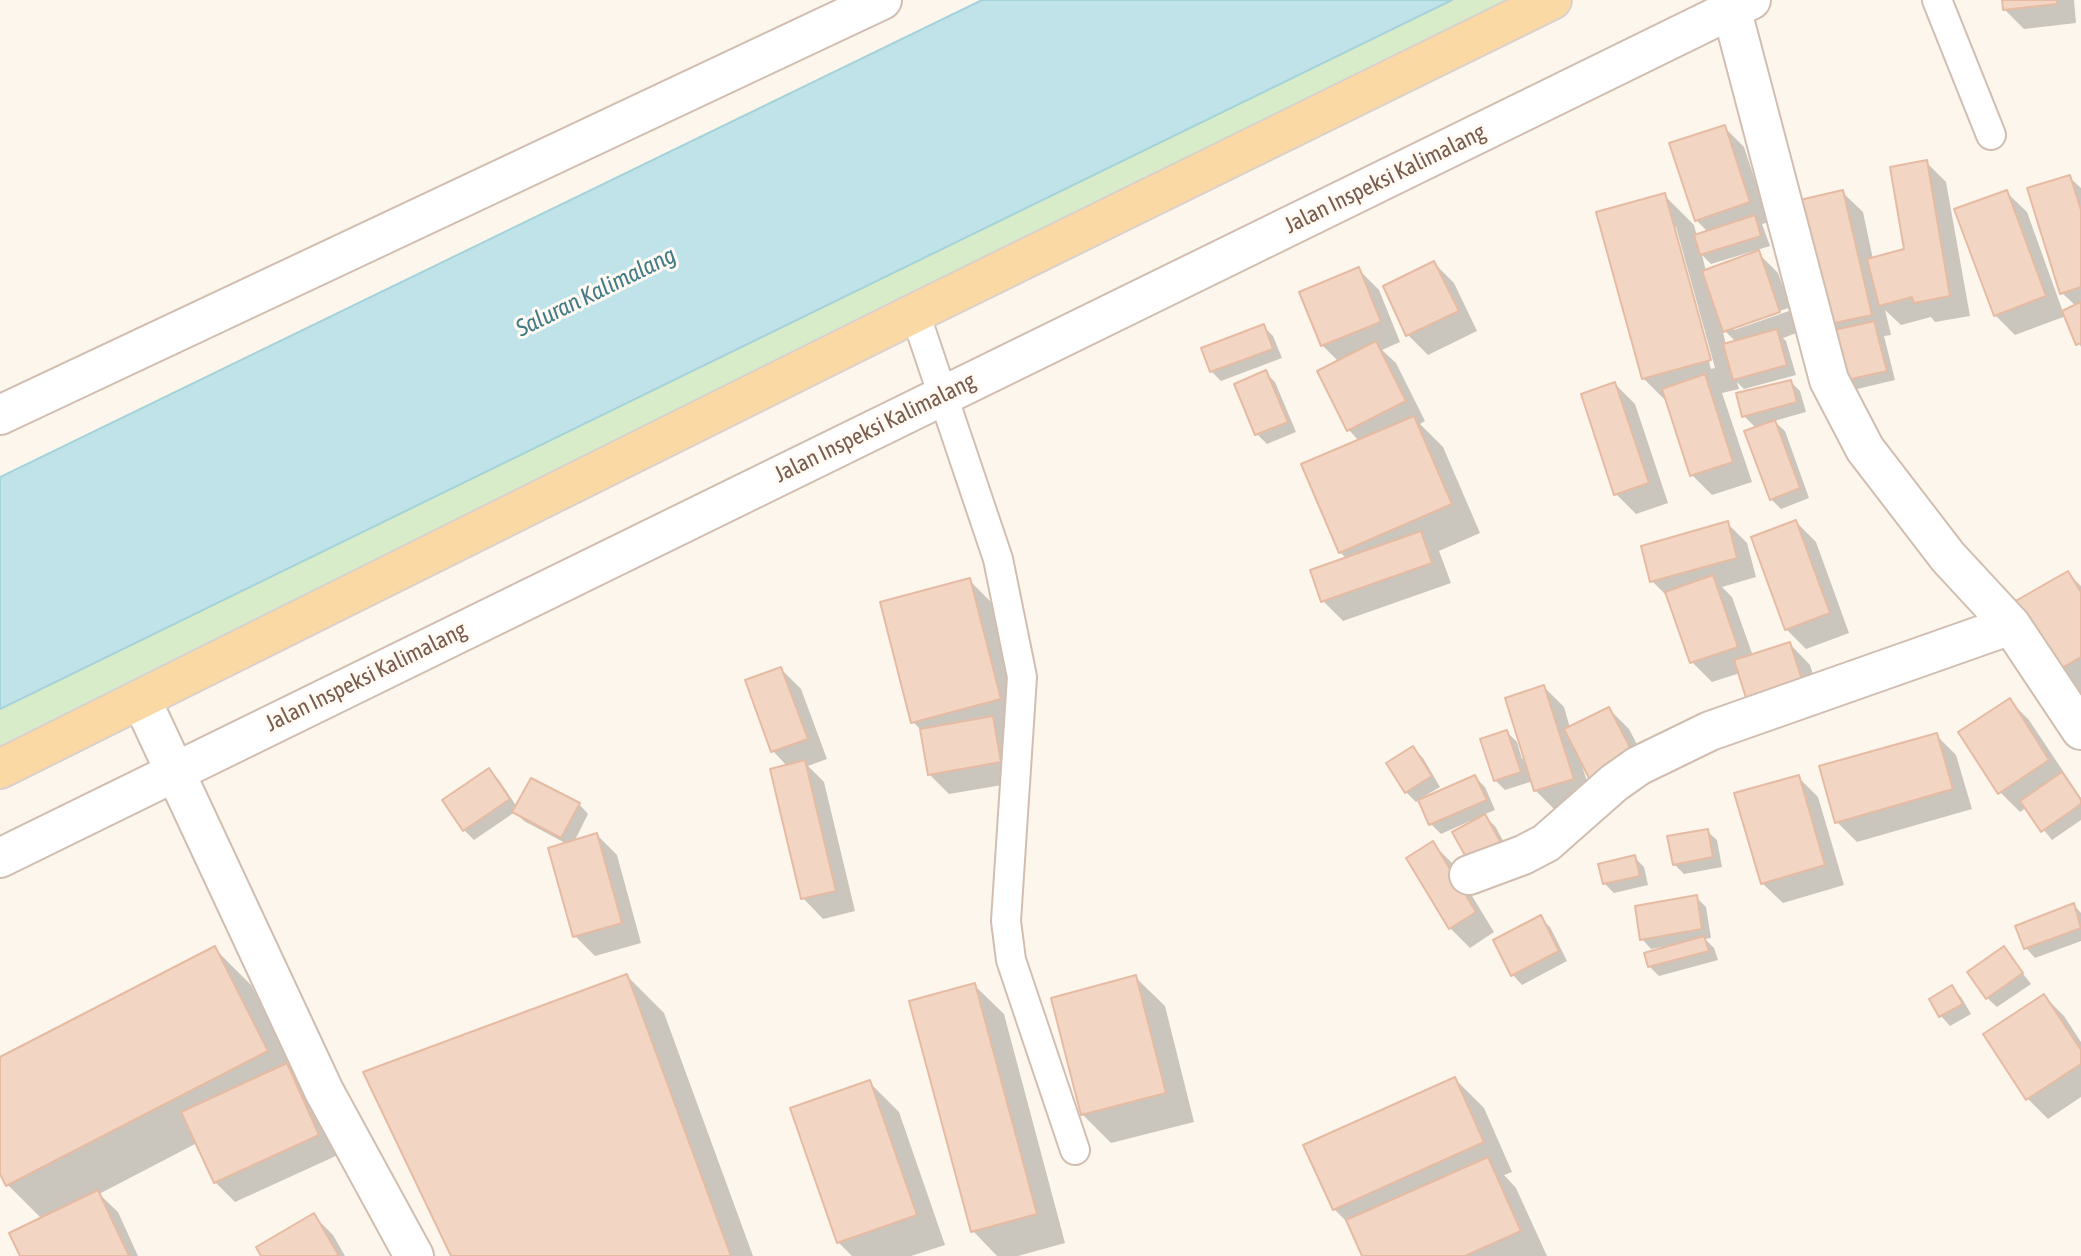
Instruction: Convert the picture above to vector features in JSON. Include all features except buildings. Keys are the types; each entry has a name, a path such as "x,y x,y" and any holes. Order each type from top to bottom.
{"main road":[{"path":"0,769 915,313 1552,0"}],"street":[{"path":"0,415 882,0"},
{"path":"1737,3 1829,380 1865,449 1948,557 2011,625 2081,730"},
{"name":"Jalan Inspeksi Kalimalang","path":"0,858 1737,3"},
{"path":"1469,875 1523,855 1546,842 1614,783 1638,766 1710,731 2011,625"},
{"path":"141,699 324,1091 414,1256"}],"lane":[{"path":"1937,0 1991,135"},
{"path":"915,313 998,559 1022,677 1006,921 1011,960 1075,1150"}],"green space":[{"path":"1452,0 1552,0 0,769 0,709"}],"water":[{"name":"Saluran Kalimalang","path":"982,0 1452,0 0,709 0,477"}]}
